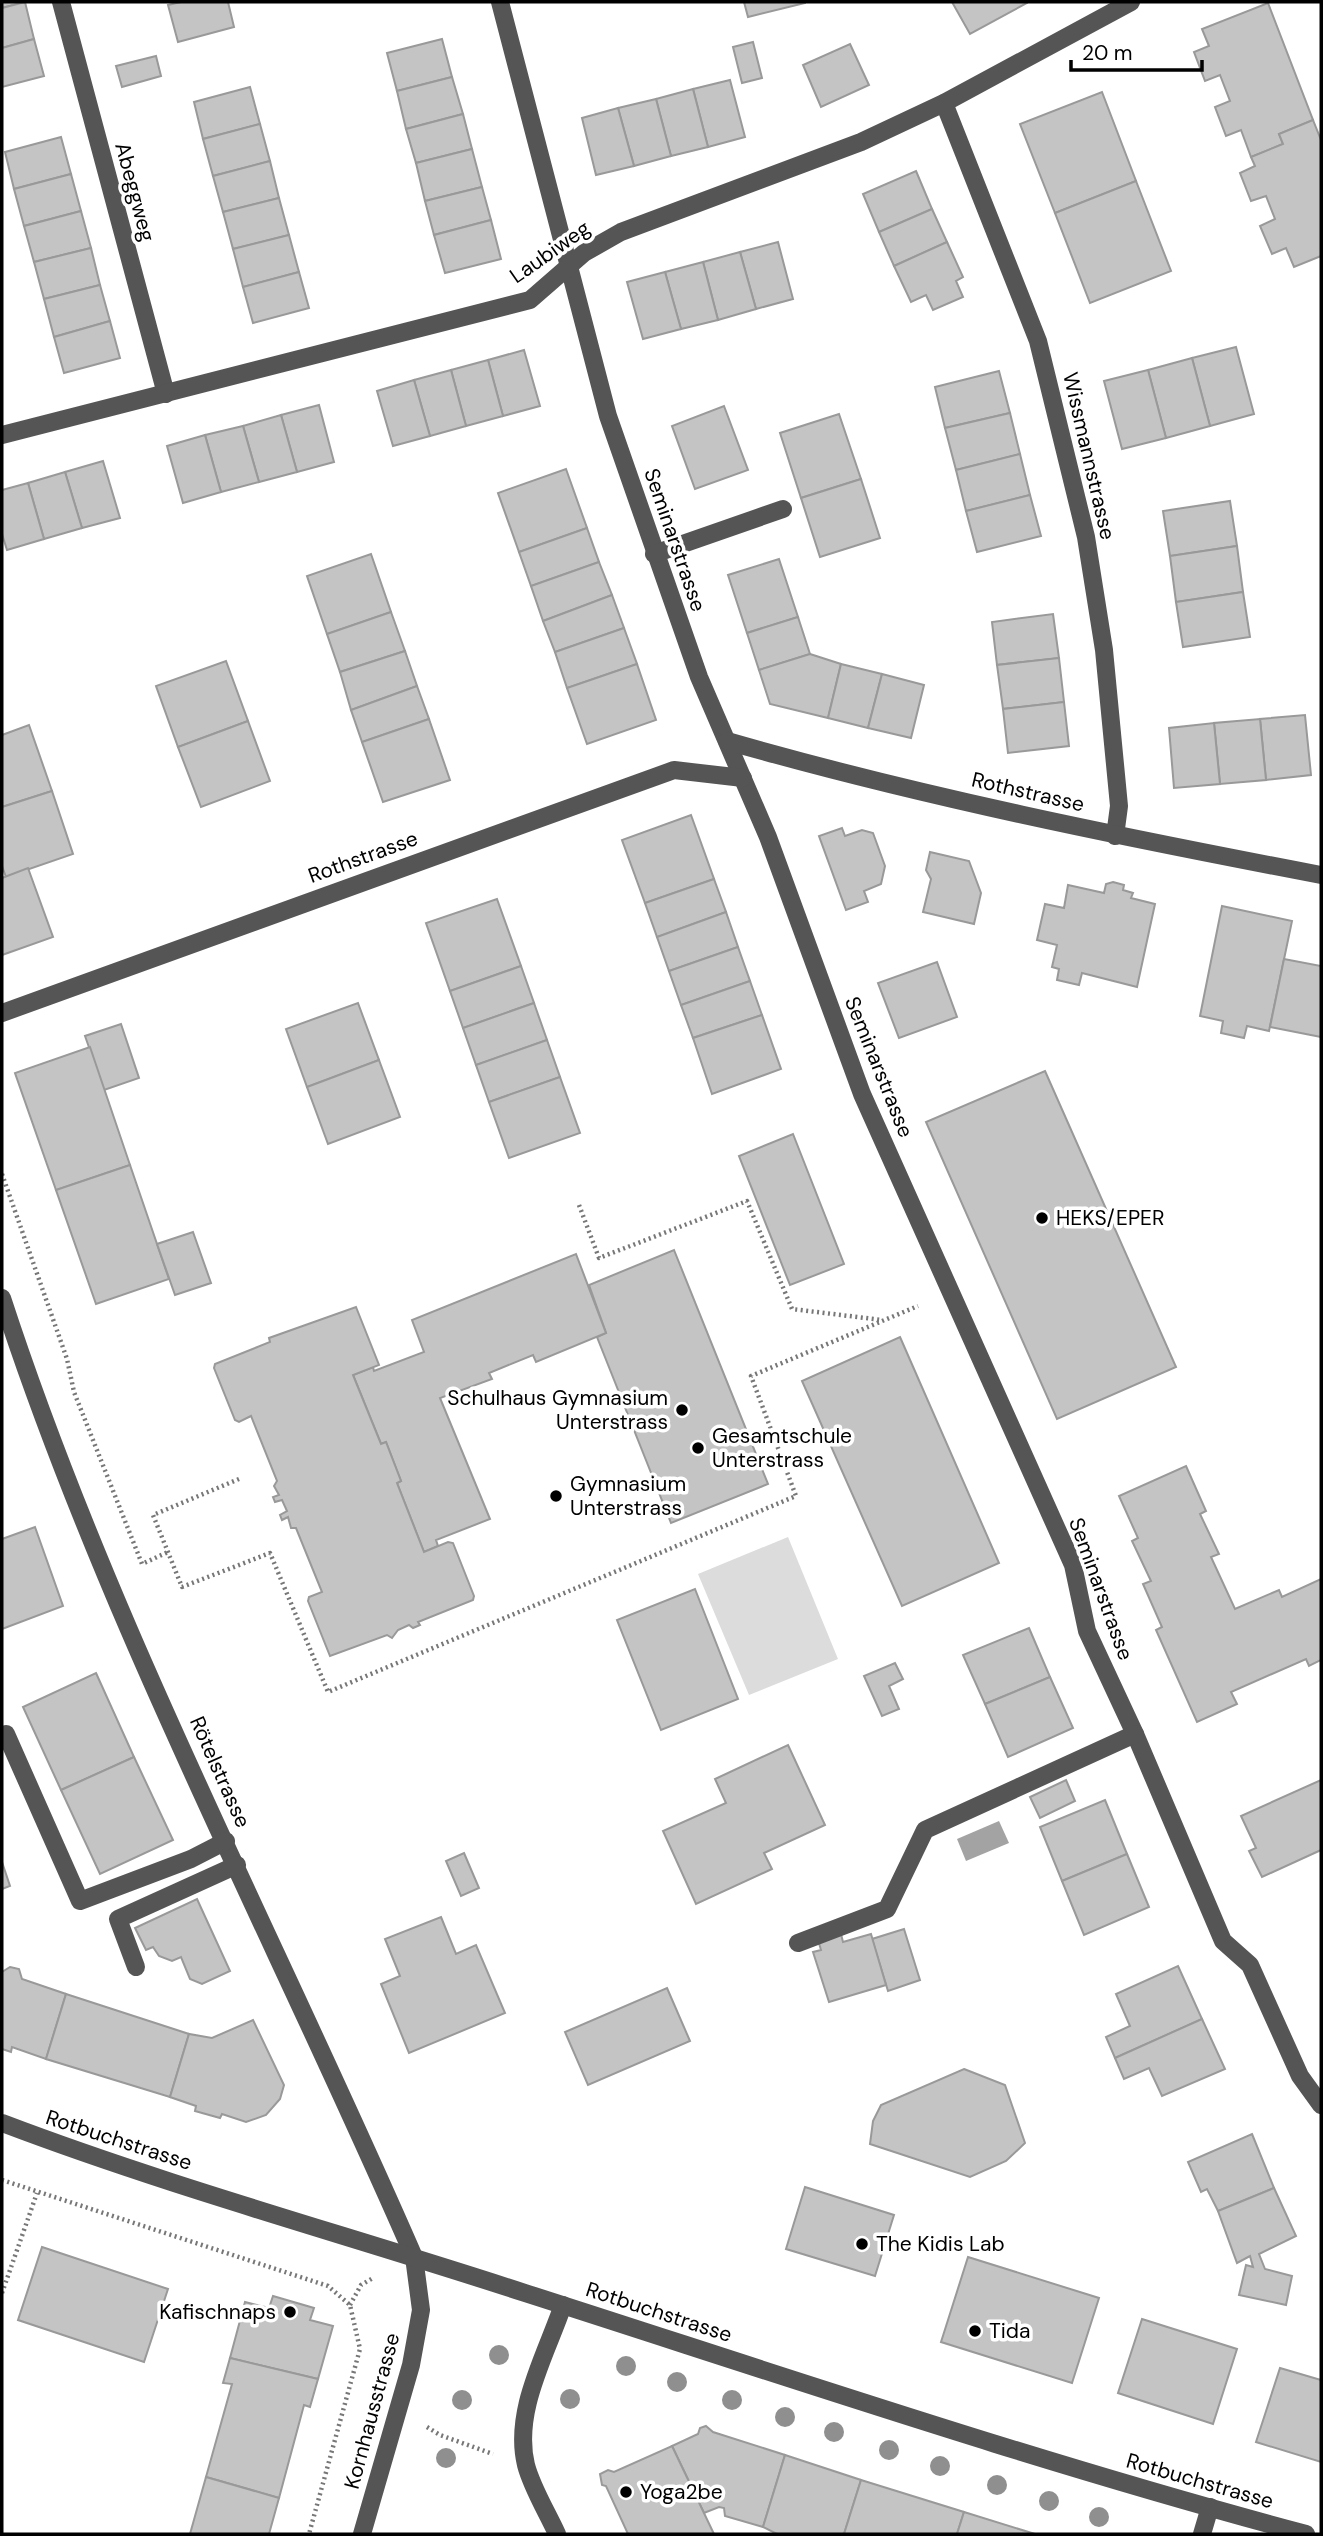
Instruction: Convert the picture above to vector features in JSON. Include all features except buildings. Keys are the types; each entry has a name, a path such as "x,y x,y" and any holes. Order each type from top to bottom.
{"street":[{"name":"Abeggweg","path":"61,2 166,394"},
{"name":"Seminarstrasse","path":"500,2 608,416 699,677 743,778 862,1094 1073,1565 1087,1631 1135,1734 1223,1941 1250,1965 1300,2076 1321,2105"},
{"name":"Laubiweg","path":"2,435 530,300 584,253 621,232 861,142 944,103 1097,9 1131,2"},
{"name":"Wissmannstrasse","path":"944,103 1038,341 1086,537 1104,650 1119,806 1115,835"},
{"path":"654,554 783,509"},
{"name":"Rothstrasse","path":"727,741 830,771 1115,835 1321,875"},
{"name":"Rothstrasse","path":"2,1013 674,770 743,778"},
{"name":"Rötelstrasse","path":"2,1298 26,1374 107,1580 414,2257"},
{"path":"6,1734 80,1901 191,1859 226,1841"},
{"path":"798,1942 887,1909 925,1830 1135,1734"},
{"path":"136,1967 118,1919 237,1865"},
{"name":"Rotbuchstrasse","path":"2,2123 67,2148 563,2305 1210,2507 1306,2534"},
{"name":"Kornhausstrasse","path":"362,2534 411,2365 421,2310 414,2257"},
{"path":"557,2534 526,2466 523,2440 526,2407 563,2305"},
{"path":"1202,2534 1210,2507"}],"path":[{"path":"2,1174 67,1359 74,1392 142,1564 168,1552"},
{"path":"579,1205 599,1258 747,1201 792,1309 883,1321"},
{"path":"239,1479 153,1515 182,1587 270,1553 328,1692 796,1496 751,1376 918,1306"},
{"path":"2,2180 328,2286 350,2305 360,2349 309,2534"},
{"path":"2,2293 37,2193"},
{"path":"398,2409 440,2435 526,2466"}],"shaded area":[{"path":"788,1537 838,1659 749,1695 698,1574"},
{"path":"999,1821 1009,1843 966,1861 957,1839"}],"place":[{"name":"HEKS/EPER","path":"1042,1218"},
{"name":"Schulhaus Gymnasium Unterstrass","path":"682,1410"},
{"name":"Gesamtschule Unterstrass","path":"698,1448"},
{"name":"Gymnasium Unterstrass","path":"556,1496"},
{"name":"The Kidis Lab","path":"862,2244"},
{"name":"Kafischnaps","path":"290,2312"},
{"name":"Tida","path":"975,2331"},
{"name":"Yoga2be","path":"626,2492"}]}
